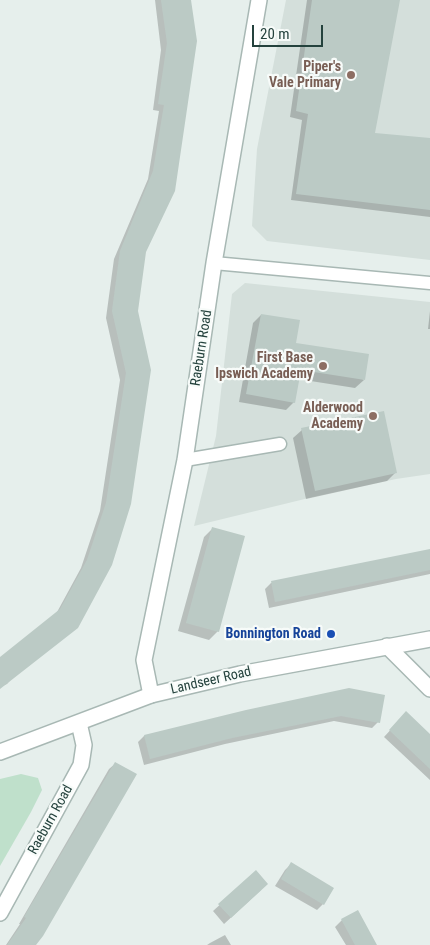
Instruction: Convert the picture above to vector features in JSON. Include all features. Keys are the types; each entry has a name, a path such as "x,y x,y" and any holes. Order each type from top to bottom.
{"street":[{"name":"Raeburn Road","path":"151,695 144,660 184,460 214,263 259,0"},
{"name":"Landseer Road","path":"0,752 151,695 240,674 430,639"},
{"path":"387,646 430,690"},
{"name":"Raeburn Road","path":"0,913 81,765 84,745 79,723"}],"lane":[{"path":"214,263 430,283"},
{"path":"184,460 280,444"}],"shaded area":[{"name":"Piper's Vale Primary","path":"286,0 430,0 430,260 267,241 252,226 257,149"},
{"path":"245,283 430,302 430,474 396,479 313,497 194,526 216,436 232,294"}],"green space":[{"path":"21,774 38,778 42,790 0,866 0,779"}],"building":[{"path":"161,0 191,0 197,41 175,191 146,252 138,311 151,370 131,504 112,565 78,628 0,689 0,657 60,609 87,560 106,503 126,373 112,311 120,251 153,171 164,105 158,104 167,43"},
{"path":"312,0 400,0 375,133 430,138 430,210 296,194 308,114 296,111"},
{"path":"261,314 300,320 296,343 369,354 365,380 301,370 295,403 246,394"},
{"path":"384,411 397,473 315,491 301,428"},
{"path":"212,527 245,536 219,632 186,623"},
{"path":"430,549 430,570 275,602 271,581"},
{"path":"349,688 385,695 380,723 341,716 232,738 150,759 144,735 246,710"},
{"path":"406,711 430,734 430,769 389,730"},
{"path":"115,762 137,774 43,936 36,945 7,945 26,918 24,917"},
{"path":"291,862 334,888 324,905 281,879"},
{"path":"256,870 268,884 231,918 218,904"},
{"path":"358,910 377,945 355,945 341,919"}],"place":[{"name":"Piper's Vale Primary","path":"351,75"},
{"name":"First Base Ipswich Academy","path":"323,366"},
{"name":"Alderwood Academy","path":"373,416"},
{"name":"Bonnington Road","path":"331,634"}]}
